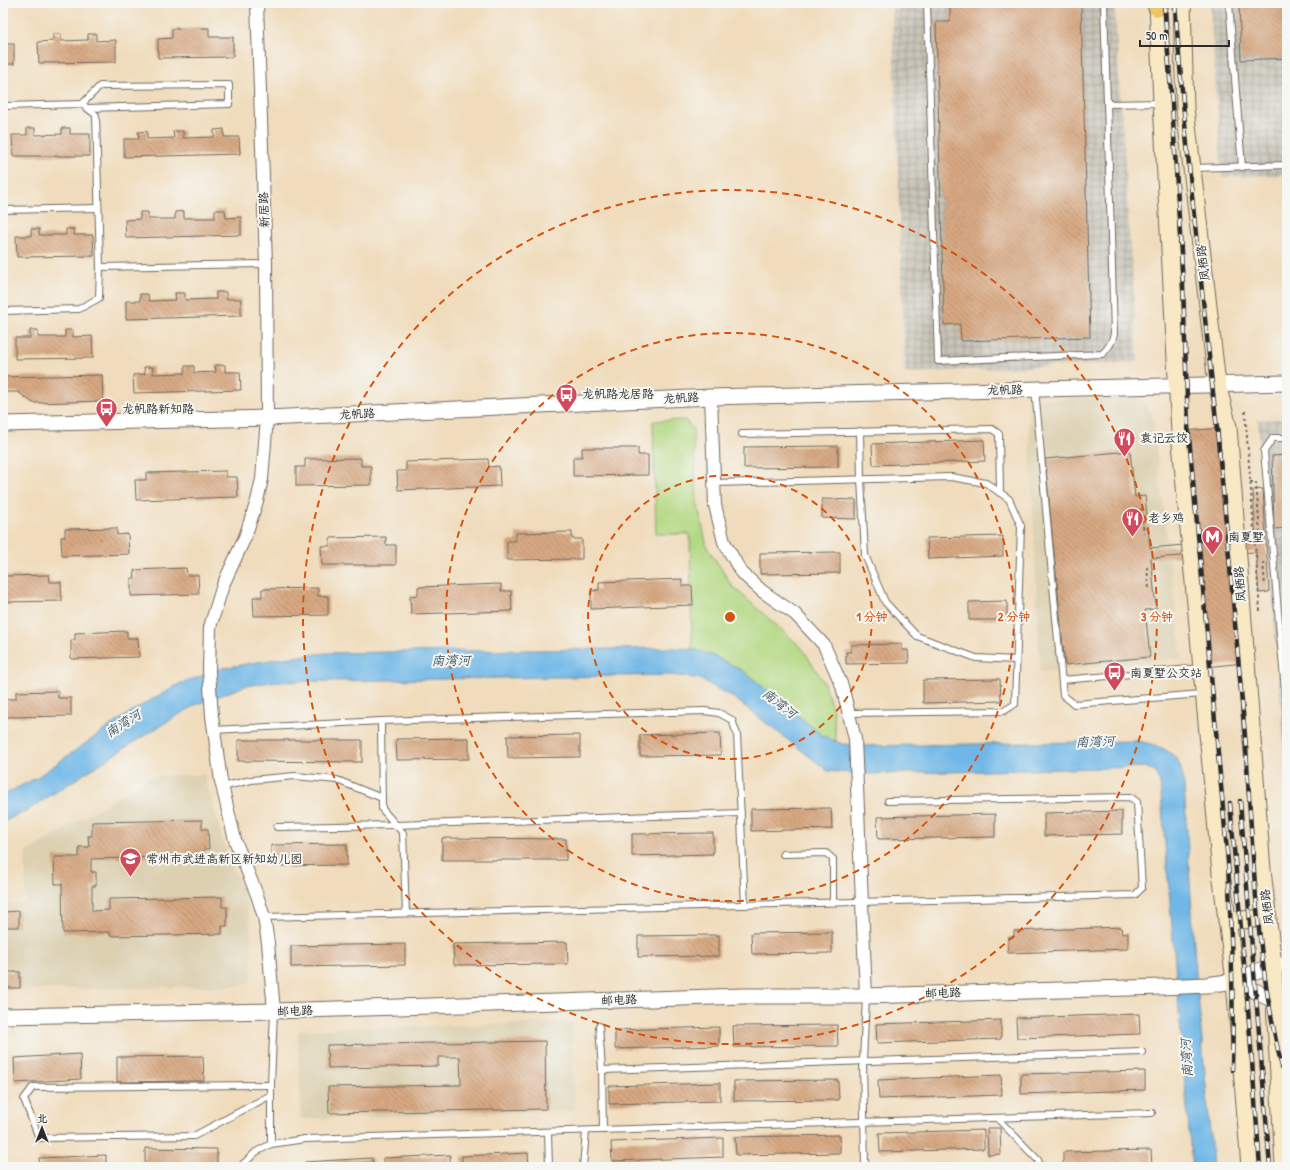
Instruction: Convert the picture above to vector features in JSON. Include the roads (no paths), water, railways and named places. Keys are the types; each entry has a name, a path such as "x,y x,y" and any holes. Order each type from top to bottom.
{"main road":[{"name":"凤栖路","path":"1182,3 1185,108 1216,384 1228,427 1262,870 1268,918 1280,965 1284,1167"},
{"path":"1158,4 1162,103 1179,386 1180,432 1221,873 1235,981 1250,1167"},
{"path":"1227,921 1268,918"}],"street":[{"name":"新居路","path":"257,3 266,264 267,418 262,479 257,501 245,537 223,585 210,627 209,671 212,716 222,787 235,840 257,895 264,917 268,943 274,1011"},
{"name":"龙帆路","path":"3,424 267,418 711,397 1287,383"},
{"path":"711,397 715,505 724,542 741,572 762,591 795,614 824,644 842,686 855,739 866,996"},
{"name":"邮电路","path":"3,1016 274,1011 743,996 866,996 1162,987 1206,985 1235,981 1280,965"},
{"path":"1235,981 1281,1001"}],"lane":[{"path":"927,3 938,361 1102,354 1108,349 1112,342 1114,334 1104,3"},
{"path":"1229,3 1242,167"},
{"path":"3,106 85,106 229,104 229,84 100,86 85,106"},
{"path":"1107,104 1162,103"},
{"path":"3,311 79,309 99,298 100,267 96,115 85,106"},
{"path":"1192,168 1287,165"},
{"path":"3,210 98,208"},
{"path":"100,267 266,264"},
{"path":"1035,389 1063,695 1074,704 1205,694"},
{"path":"742,434 860,430 992,429 999,434 1000,493"},
{"path":"860,430 865,555 885,602 917,636 976,658 1016,660"},
{"path":"1287,438 1273,438 1264,451 1287,714"},
{"path":"714,483 951,477 986,483 1008,500 1021,526 1015,704 1004,711 848,713"},
{"path":"1062,680 1202,668"},
{"path":"214,730 380,721 704,710 719,713 732,720 737,734 745,905"},
{"path":"380,721 382,809 403,833 406,914"},
{"path":"222,787 251,780 295,776 337,780 382,798"},
{"path":"264,917 1136,895 1142,888 1137,802 1130,797 888,801"},
{"path":"277,827 396,825 741,813"},
{"path":"783,854 826,853 832,858 833,902"},
{"path":"865,1167 863,1061 866,996"},
{"path":"271,1144 271,1084 274,1011"},
{"path":"599,1026 602,1070 603,1130"},
{"path":"602,1070 1142,1052"},
{"path":"271,1084 33,1087 24,1098 39,1138 194,1136 271,1095"},
{"path":"240,1167 256,1152 271,1144 305,1139 1152,1113"},
{"path":"997,1118 1038,1160 1040,1167"},
{"path":"583,1167 586,1131"},
{"path":"548,1132 548,1167"}],"water":[{"name":"南湾河","path":"673,648 692,649 716,657 743,671 823,736 842,744 866,746 1137,741 1162,748 1173,755 1180,766 1184,785 1195,962 1213,1167 1192,1167 1160,782 1155,772 1145,767 866,774 828,771 734,698 700,679 672,675 271,682 245,686 195,705 145,735 28,810 3,822 3,795 36,778 132,711 179,684 223,668 276,659 326,653"}],"railway":[{"path":"1164,3 1172,103 1183,284 1188,426 1228,862 1231,940 1232,1070"},
{"path":"1175,3 1188,159 1227,532 1246,747 1261,948 1266,988 1282,1067"},
{"path":"1240,801 1270,1167"},
{"path":"1230,803 1260,1167"}],"place":[{"name":"龙帆路龙居路","path":"566,414"},
{"name":"龙帆路新知路","path":"106,428"},
{"name":"袁记云饺","path":"1124,458"},
{"name":"老乡鸡","path":"1132,538"},
{"name":"南夏墅","path":"1213,556"},
{"name":"南夏墅公交站","path":"1114,692"},
{"name":"常州市武进高新区新知幼儿园","path":"131,878"}]}
